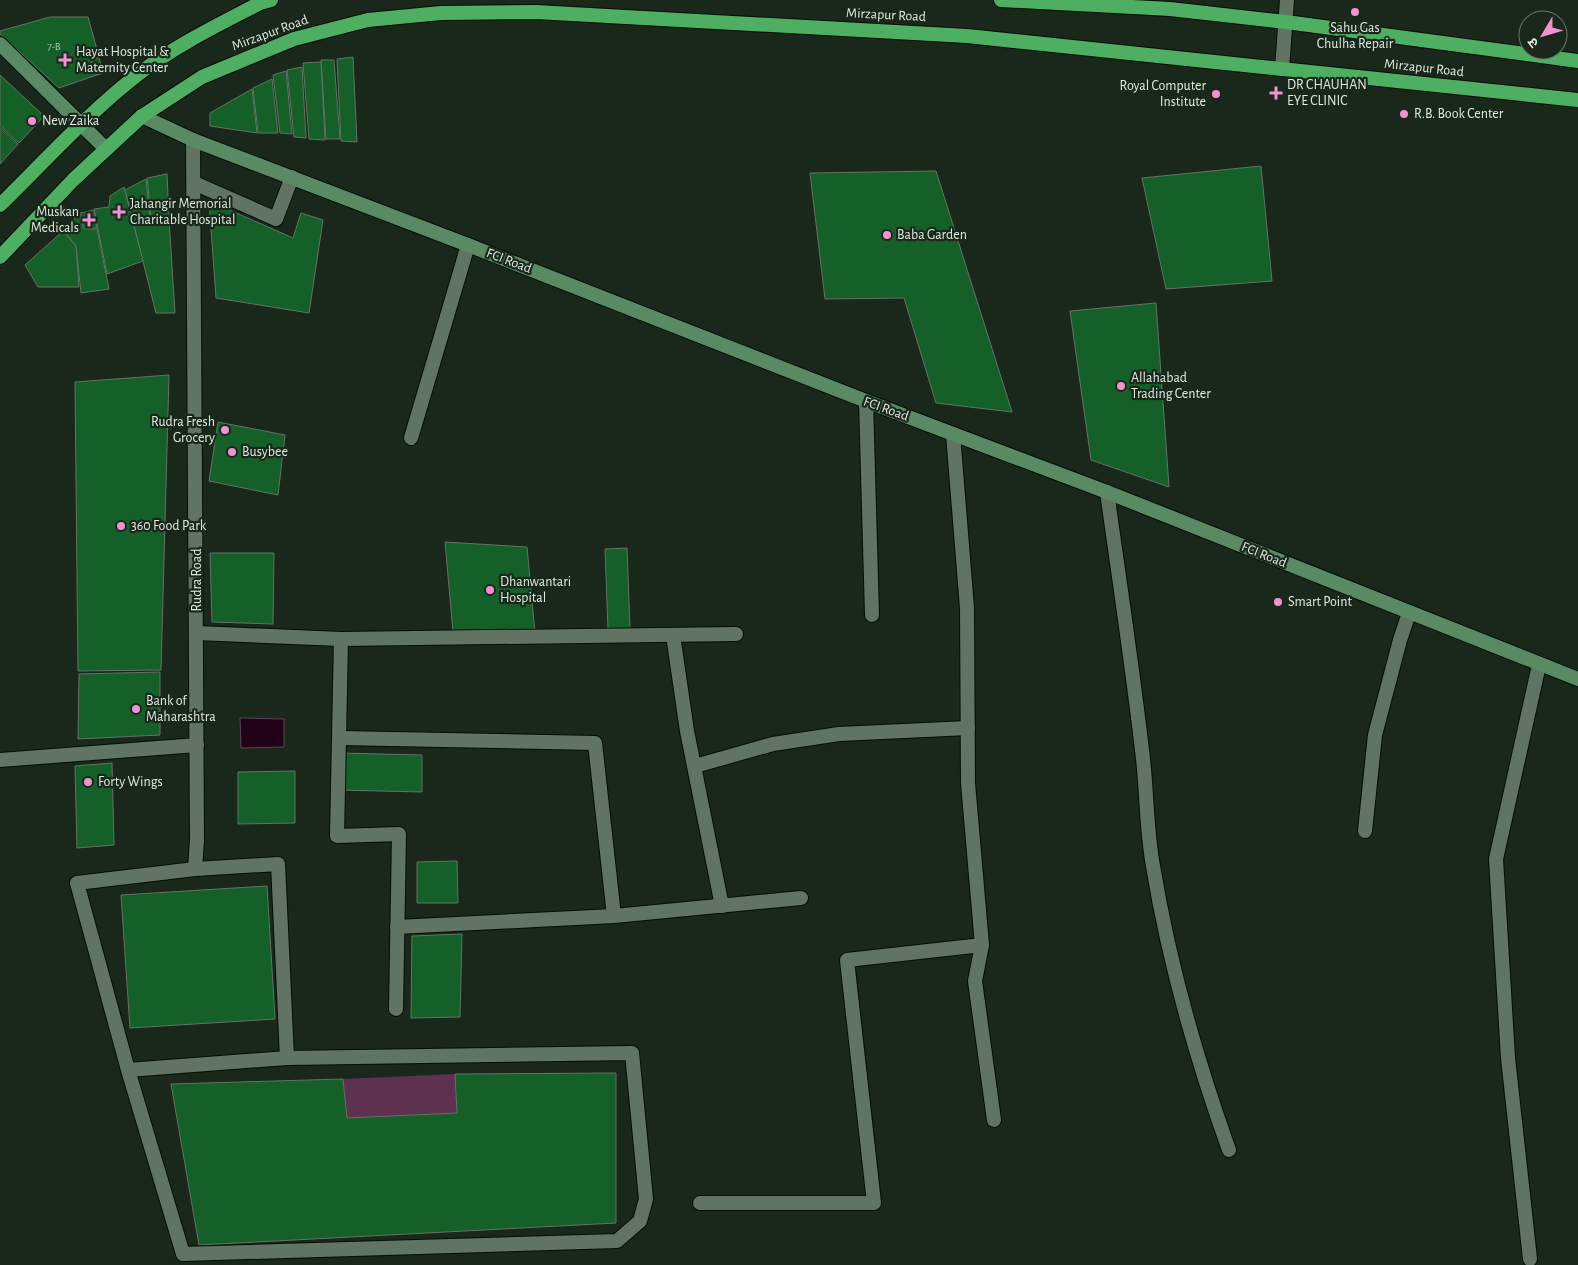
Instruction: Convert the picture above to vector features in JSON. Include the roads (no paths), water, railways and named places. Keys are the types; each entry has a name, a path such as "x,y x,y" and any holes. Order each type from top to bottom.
{"highway":[{"name":"Mirzapur Road","path":"0,205 98,107 151,65 199,36 260,3 271,0"},
{"name":"Mirzapur Road","path":"1002,0 1170,4 1286,22 1578,61"},
{"name":"Mirzapur Road","path":"0,257 73,180 142,116 202,77 294,39 368,20 441,13 536,12 967,36 1578,100"}],"main road":[{"path":"0,44 106,149"},
{"name":"FCI Road","path":"142,116 193,140 468,245 866,401 1107,492 1578,679"}],"street":[{"path":"1282,69 1287,0"},
{"name":"Rudra Road","path":"193,140 197,633 197,840 195,869"},
{"path":"194,183 276,219 292,177"},
{"path":"411,438 468,245"},
{"path":"866,401 872,615"},
{"path":"953,434 967,608 968,783 982,945 975,981 994,1120"},
{"path":"1107,492 1135,687 1152,865 1168,942 1189,1026 1229,1150"},
{"path":"1365,830 1375,735 1409,613"},
{"path":"197,633 341,639 736,634"},
{"path":"673,635 688,731 722,906"},
{"path":"341,639 337,836 399,834 396,1010"},
{"path":"1530,1259 1508,1058 1496,859 1538,664"},
{"path":"695,766 773,744 839,734 968,728"},
{"path":"339,738 595,743 614,916"},
{"path":"0,760 197,745"},
{"path":"128,1070 287,1058 632,1053 646,1199 640,1221 617,1241 183,1254 128,1070 77,883 195,869 278,864 287,1058"},
{"path":"397,927 614,916 801,898"},
{"path":"700,1203 874,1203 847,960 982,945"}],"place":[{"name":"Sahu Gas Chulha Repair","path":"1355,12"},
{"name":"Hayat Hospital & Maternity Center","path":"65,60"},
{"name":"DR CHAUHAN EYE CLINIC","path":"1276,93"},
{"name":"Royal Computer Institute","path":"1216,94"},
{"name":"R.B. Book Center","path":"1404,114"},
{"name":"New Zaika","path":"32,121"},
{"name":"Jahangir Memorial Charitable Hospital","path":"119,212"},
{"name":"Muskan Medicals","path":"89,220"},
{"name":"Baba Garden","path":"887,235"},
{"name":"Allahabad Trading Center","path":"1121,386"},
{"name":"Rudra Fresh Grocery","path":"225,430"},
{"name":"Busybee","path":"232,452"},
{"name":"360 Food Park","path":"121,526"},
{"name":"Dhanwantari Hospital","path":"490,590"},
{"name":"Smart Point","path":"1278,602"},
{"name":"Bank of Maharashtra","path":"136,709"},
{"name":"Forty Wings","path":"88,782"}]}
